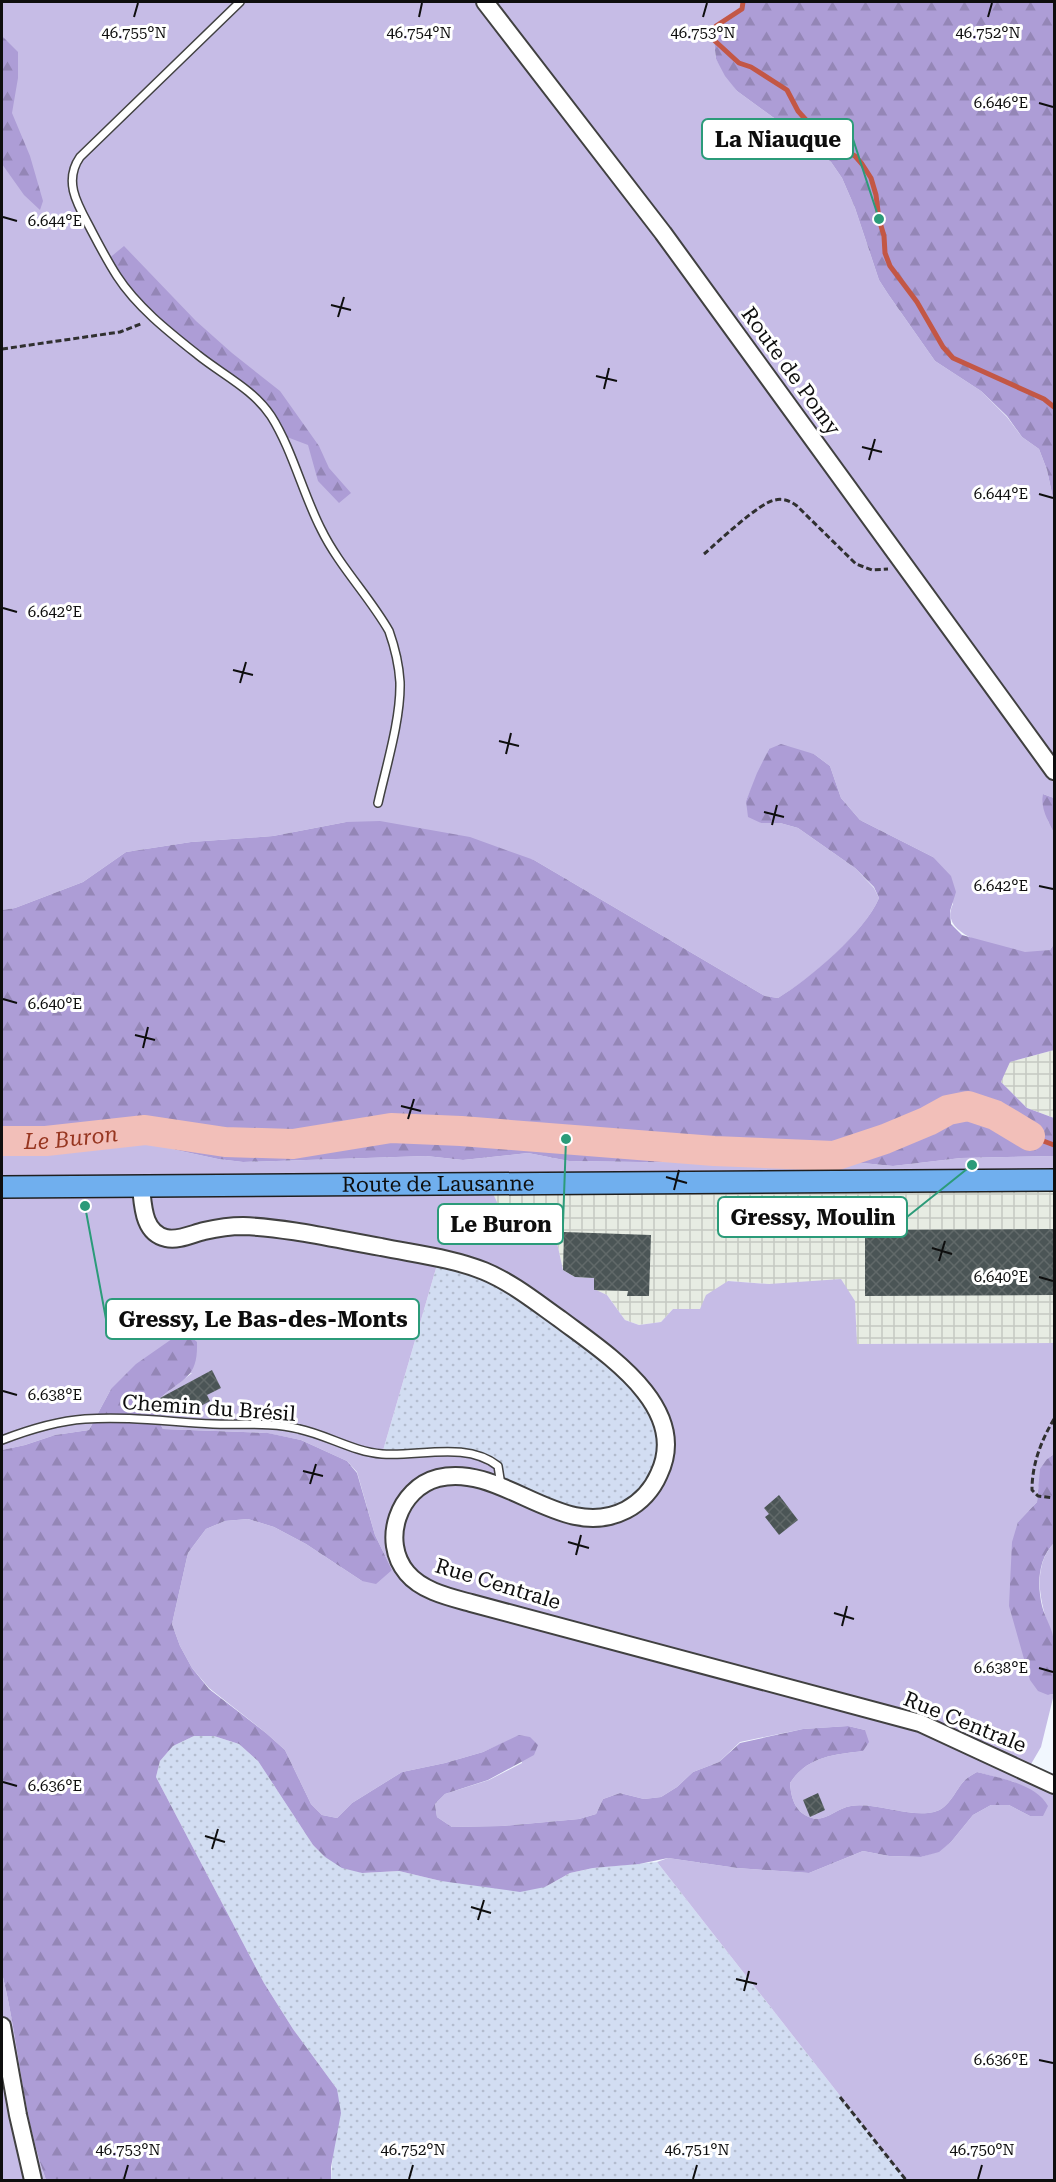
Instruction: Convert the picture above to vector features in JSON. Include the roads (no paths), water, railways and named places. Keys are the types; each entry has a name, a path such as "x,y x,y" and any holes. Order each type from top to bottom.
{"main road":[{"name":"Route de Lausanne","path":"2,1187 1054,1180"}],"street":[{"name":"Route de Pomy","path":"484,2 663,233 1054,771"},
{"name":"Rue Centrale","path":"141,1187 146,1219 156,1234 165,1238 175,1239 220,1227 257,1227 310,1234 439,1258 485,1272 535,1301 596,1347 639,1385 658,1411 664,1425 666,1439 663,1467 648,1493 638,1503 623,1511 599,1518 572,1515 501,1487 453,1476 432,1480 413,1491 397,1516 395,1545 399,1561 407,1573 427,1588 443,1595 920,1723 1054,1785"},
{"path":"2,2026 33,2181"}],"lane":[{"path":"240,2 88,147 73,166 71,180 80,209 117,277 152,317 198,356 262,404 275,424 321,530 389,631 398,666 399,691 397,715 378,803"},
{"name":"Chemin du Brésil","path":"2,1440 42,1427 84,1419 122,1418 298,1428 359,1449 382,1454 479,1455 498,1466 501,1487"}],"waterway":[{"path":"743,2 742,9 716,26 713,33 715,41 739,63 751,67 787,90 798,111 816,131 855,156 862,164 871,178 876,195 885,253 890,266 917,302 943,347 953,358 1044,399 1054,407"},
{"name":"Le Buron","path":"2,1141 46,1141 145,1130 225,1142 293,1144 391,1128 461,1131 714,1151 834,1156 885,1139 948,1110 968,1106 995,1115 1030,1136"},
{"name":"Le Buron","path":"1030,1136 1054,1145"}],"place":[{"name":"La Niauque","path":"879,219"},
{"name":"Le Buron","path":"566,1139"},
{"name":"Gressy, Moulin","path":"972,1165"},
{"name":"Gressy, Le Bas-des-Monts","path":"85,1206"}]}
